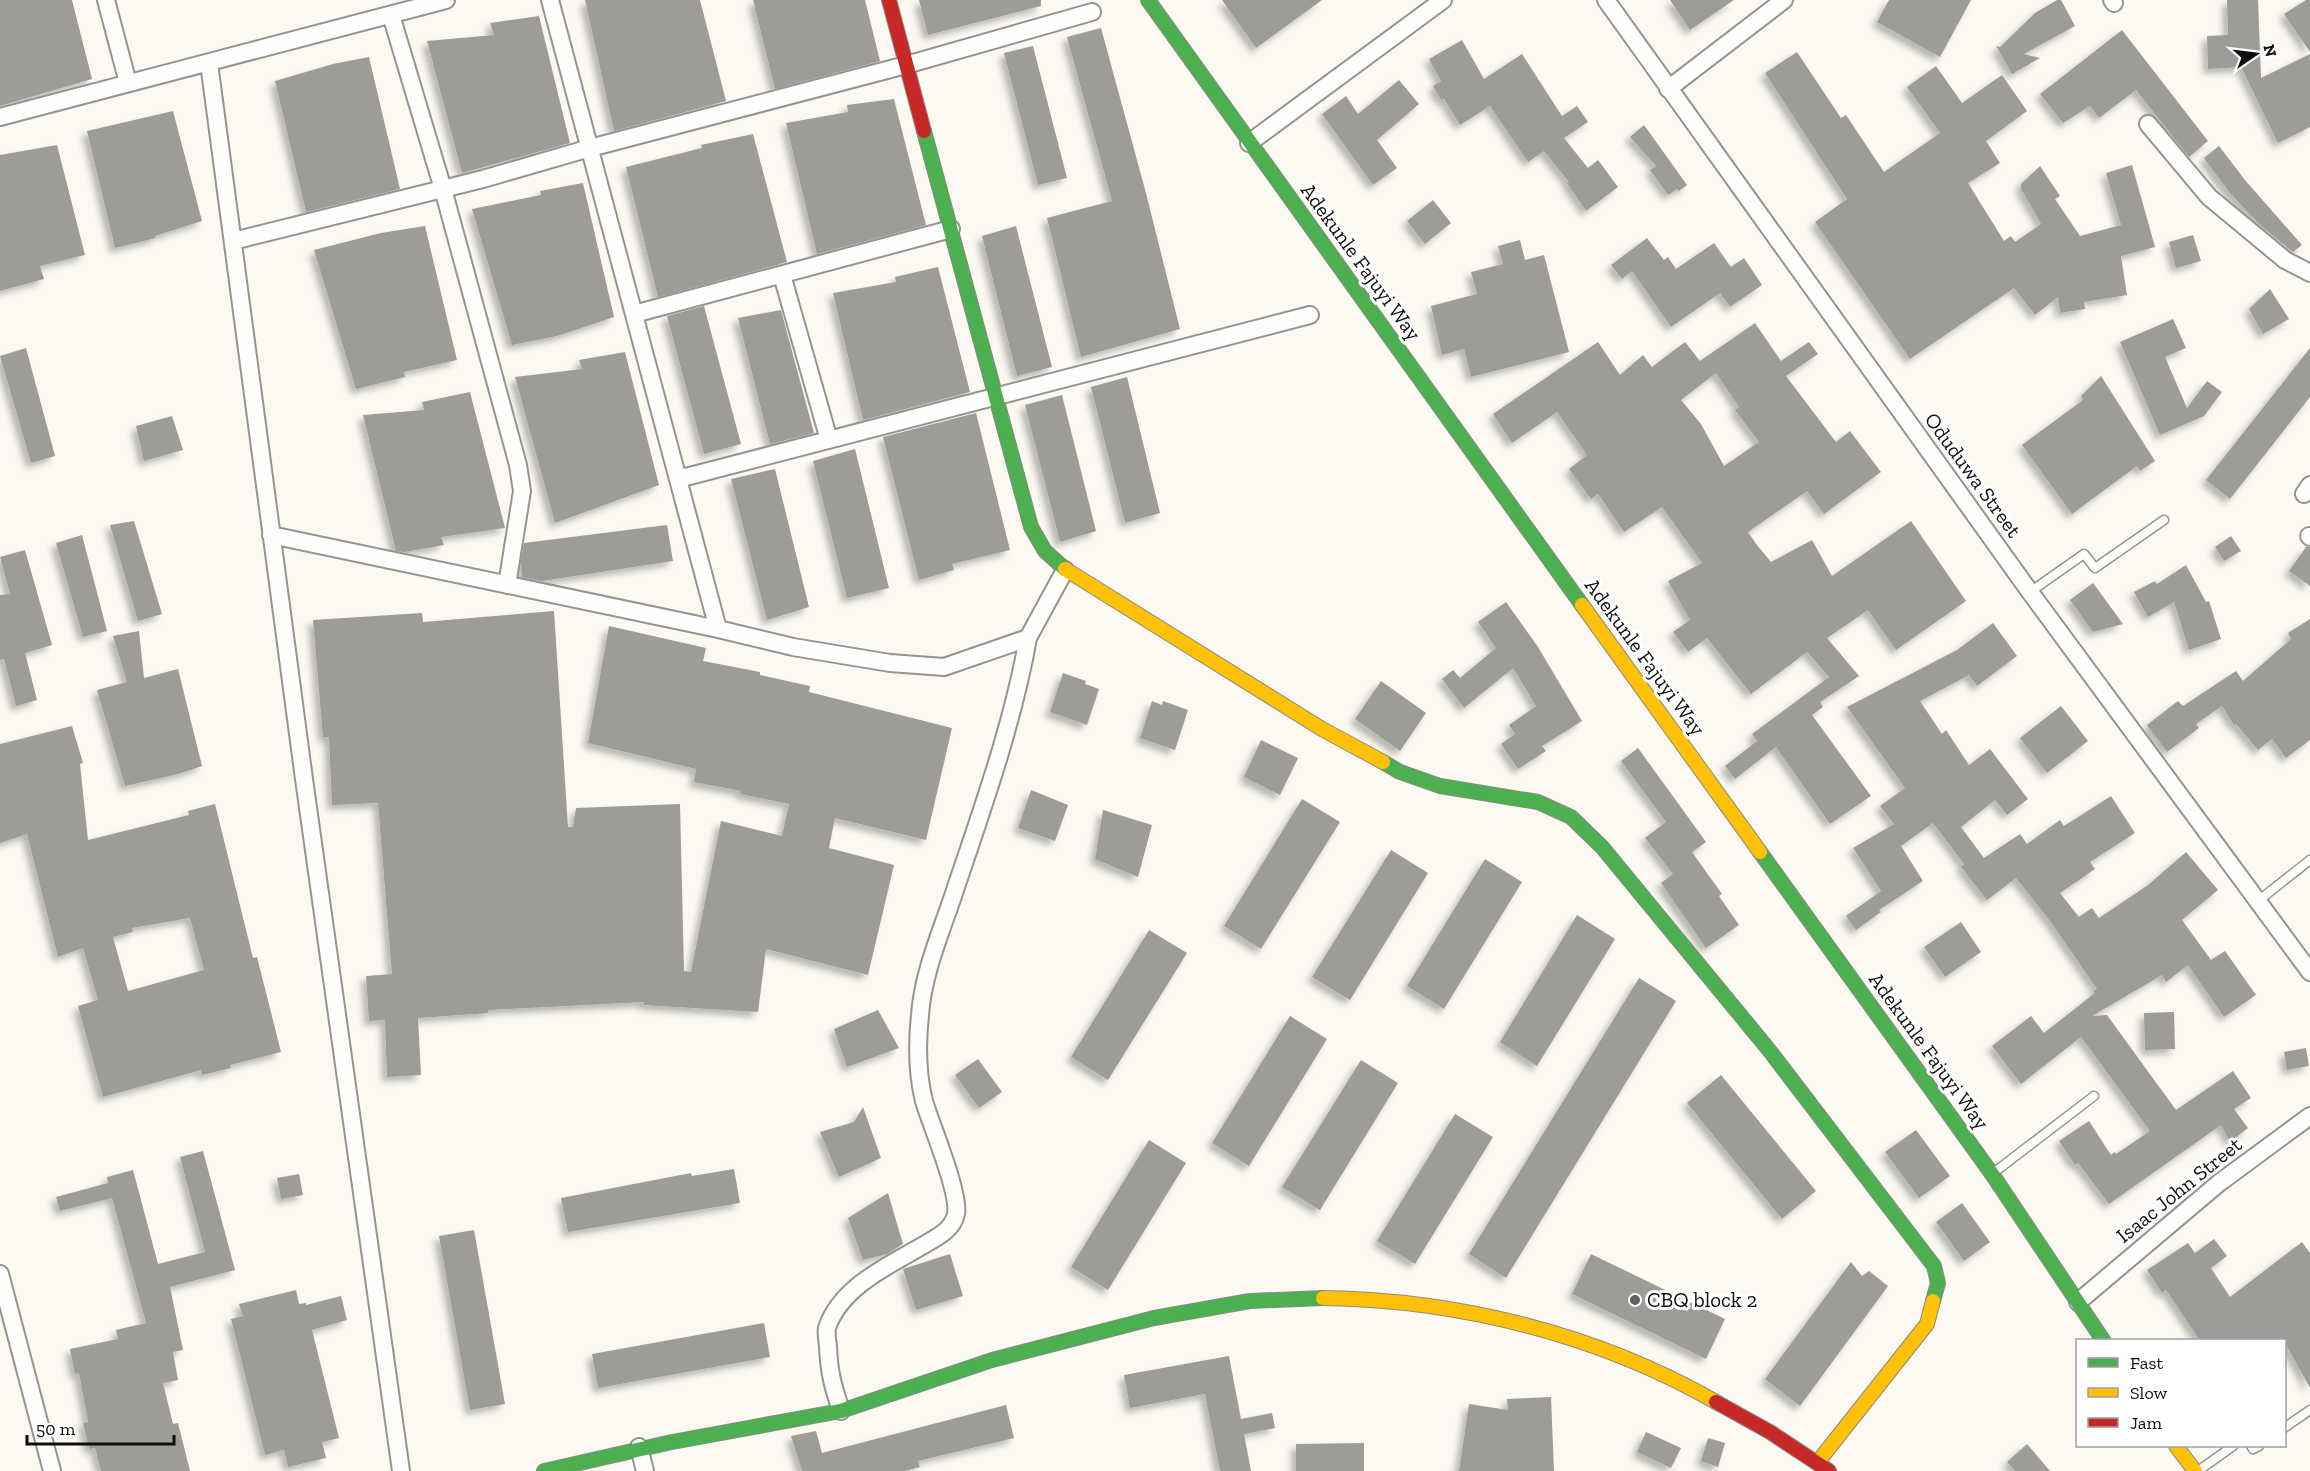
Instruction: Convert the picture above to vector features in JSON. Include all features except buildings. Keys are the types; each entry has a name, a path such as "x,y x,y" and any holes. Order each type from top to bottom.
{"street":[{"path":"106,0 128,83"},
{"path":"0,117 391,15 416,4 446,0"},
{"path":"550,0 718,628"},
{"path":"543,1471 639,1447 842,1411 975,1365 1106,1329 1239,1303 1299,1298 1362,1298 1480,1313 1548,1329 1668,1377 1726,1406 1823,1467 1927,1324 1938,1283 1934,1266 1769,1050 1637,888 1602,847 1571,817 1538,802 1440,786 1400,772 1322,729 1065,570 1041,547 1031,527 889,0"},
{"name":"Adekunle Fajuyi Way","path":"1148,0 1992,1174 2102,1339"},
{"path":"1249,143 1443,0"},
{"name":"Oduduwa Street","path":"1606,0 2030,592 2310,972"},
{"path":"1668,89 1784,0"},
{"path":"233,241 443,189 906,65 1092,12"},
{"path":"391,15 443,189 518,465 522,491 507,585"},
{"path":"209,63 271,535 401,1471"},
{"path":"2148,124 2209,197 2285,260 2310,273"},
{"path":"634,314 951,229"},
{"path":"782,275 830,440"},
{"path":"678,479 1310,315"},
{"path":"271,535 718,628 793,647 890,663 944,667 1028,638"},
{"path":"842,1411 829,1375 827,1329 840,1306 858,1286 877,1272 948,1230 956,1214 948,1173 924,1099 918,1057 920,1013 927,973 1020,684 1028,638 1065,570"},
{"name":"Isaac John Street","path":"2078,1302 2220,1183 2310,1116"},
{"path":"0,1274 52,1471"},
{"path":"639,1447 645,1471"},
{"path":"2177,1447 2196,1471"}],"lane":[{"path":"2030,592 2085,554 2095,568 2164,520"},
{"path":"2258,901 2310,860"},
{"path":"1992,1174 2094,1096"},
{"path":"2286,1427 2310,1410"},
{"path":"2196,1471 2232,1447"}],"traffic: fast":[{"path":"1148,0 1582,605"},
{"path":"924,131 1031,527 1045,551 1065,569"},
{"path":"1383,762 1400,772 1440,786 1538,802 1571,817 1602,847 1769,1050 1934,1266 1938,1283 1933,1301"},
{"path":"1760,852 1992,1174 2102,1339"},
{"path":"544,1471 672,1442 841,1411 992,1360 1154,1318 1250,1301 1323,1298"}],"traffic: slow":[{"path":"1065,569 1322,729 1383,762"},
{"path":"1582,605 1760,852"},
{"path":"1323,1298 1374,1300 1425,1306 1526,1325 1624,1357 1716,1402"},
{"path":"1817,1463 1927,1324 1933,1301"},
{"path":"2177,1447 2195,1471"}],"traffic: jam":[{"path":"889,0 924,131"},
{"path":"1716,1402 1770,1432 1829,1471"}],"place":[{"name":"CBQ block 2","path":"1635,1300"}]}
